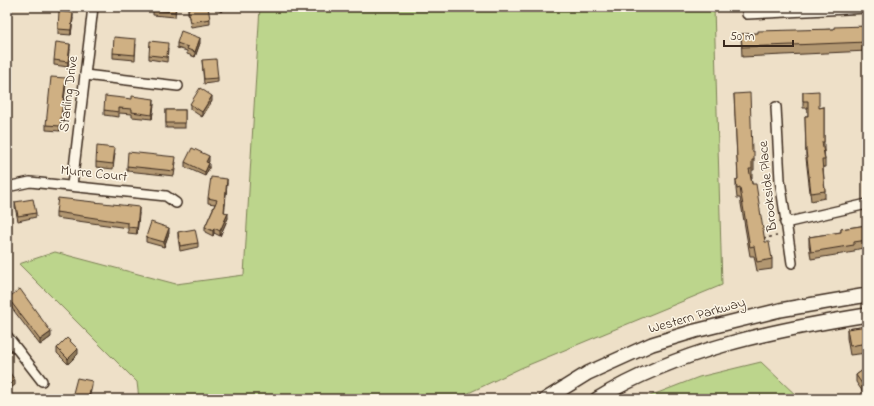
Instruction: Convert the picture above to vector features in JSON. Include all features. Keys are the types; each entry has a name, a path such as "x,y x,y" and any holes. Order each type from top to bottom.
{"main road":[{"name":"Western Parkway","path":"546,399 588,373 652,344 695,331 780,310 867,295"},
{"path":"598,399 617,387 684,358 710,349 828,321 867,315"}],"street":[{"name":"Starling Drive","path":"72,185 93,7"},
{"path":"747,14 867,8"},
{"path":"85,75 178,86"},
{"name":"Brookside Place","path":"776,107 780,180 792,263"},
{"name":"Murre Court","path":"7,187 30,182 72,185 166,196 176,203"},
{"path":"785,222 867,204"},
{"path":"7,336 42,381"}],"path":[{"path":"763,238 777,236"}],"green space":[{"path":"260,7 714,7 722,285 521,368 456,399 139,399 137,382 19,264 55,252 176,284 244,275"},
{"path":"761,362 800,399 642,399 699,377"}],"building":[{"path":"153,7 176,7 175,12 153,10"},
{"path":"208,7 210,19 191,22 188,9"},
{"path":"59,11 73,13 71,30 58,29"},
{"path":"867,26 867,42 742,47 741,34 758,33 758,31 834,29 834,27"},
{"path":"181,31 200,38 195,52 187,49 188,47 177,43"},
{"path":"114,37 136,39 135,55 113,53"},
{"path":"150,41 168,43 167,57 149,55"},
{"path":"56,42 70,44 68,62 54,60"},
{"path":"216,59 218,78 204,79 202,60"},
{"path":"51,77 66,78 60,126 46,125"},
{"path":"200,88 212,96 202,112 190,104"},
{"path":"819,91 819,108 824,107 824,142 822,142 825,160 822,160 825,191 811,193 806,150 805,116 808,116 808,101 803,101 803,92"},
{"path":"750,93 752,151 754,151 754,160 752,160 752,169 749,169 752,184 756,184 765,242 769,242 772,259 757,262 754,246 750,247 740,188 737,189 736,180 738,179 734,94"},
{"path":"105,96 132,99 132,96 154,99 152,115 132,112 132,109 119,108 119,112 104,110"},
{"path":"166,110 185,110 185,123 166,123"},
{"path":"97,146 115,148 113,164 96,162"},
{"path":"192,148 209,156 206,162 209,163 205,172 185,162"},
{"path":"128,152 176,157 174,171 127,166"},
{"path":"211,177 227,179 224,212 228,213 220,231 214,228 213,231 205,227 217,200 208,198"},
{"path":"58,198 139,207 137,228 128,227 128,223 56,212"},
{"path":"33,199 36,213 18,216 15,202"},
{"path":"151,222 169,228 164,242 146,237"},
{"path":"867,225 867,240 854,242 854,245 811,252 809,237 841,232 841,229"},
{"path":"195,229 198,243 180,246 178,232"},
{"path":"20,289 51,332 40,340 8,298"},
{"path":"867,326 867,343 850,346 847,329"},
{"path":"67,338 78,349 68,359 57,348"},
{"path":"867,367 867,391 856,375"},
{"path":"7,369 15,380 7,386"},
{"path":"77,378 92,381 88,399 72,397"}]}
